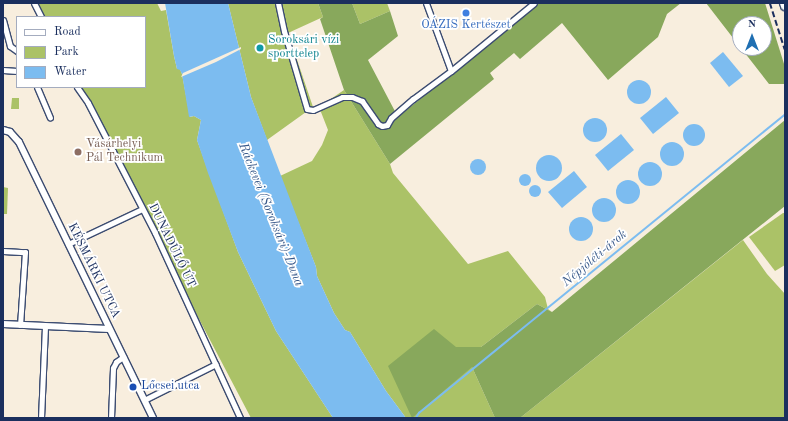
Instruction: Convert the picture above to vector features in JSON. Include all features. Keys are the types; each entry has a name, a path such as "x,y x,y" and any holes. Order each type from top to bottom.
{"street":[{"path":"34,3 40,16"},
{"path":"278,3 284,31 307,109 313,110 342,97 352,97 362,101 378,124 382,126 387,125 391,118 413,99 451,71 534,3"},
{"path":"426,3 451,71"},
{"path":"3,20 10,46 16,50"},
{"path":"3,70 16,71"},
{"path":"37,88 50,117"},
{"name":"DUNADŰLŐ ÚT","path":"78,88 88,103 155,233 240,418"},
{"name":"KÉSMÁRKI UTCA","path":"3,130 13,135 19,142 153,418"},
{"path":"68,244 142,208"},
{"path":"3,251 25,252 20,324"},
{"path":"3,324 109,329"},
{"path":"41,418 45,326"},
{"path":"111,418 114,368 116,362 123,357"},
{"path":"144,400 216,364"}],"green space":[{"path":"33,3 157,3 161,11 166,10 174,56 177,69 180,69 182,74 190,117 194,116 201,120 197,140 238,252 276,331 333,418 251,418 78,88 146,88 146,16 40,16"},
{"path":"228,3 318,3 323,17 288,33 313,107 267,140 251,97"},
{"path":"318,3 352,3 360,24 390,11 398,36 368,60 398,117 538,3 681,3 667,14 658,37 608,80 562,23 520,59 514,53 490,73 494,79 390,164 344,90 320,19 323,17"},
{"path":"352,3 387,3 390,11 360,24"},
{"path":"706,3 765,3 769,16 732,16 732,37"},
{"path":"772,25 785,67 785,85 769,84 747,56 772,56"},
{"path":"344,90 390,164 393,173 468,264 508,251 545,297 548,309 552,312 537,304 481,347 456,347 472,367 495,418 406,418 386,391 350,332 345,330 334,313 317,276 316,267 280,176 312,161 322,145 328,130 319,107"},
{"path":"12,98 19,98 19,109 11,109"},
{"path":"785,120 785,206 520,418 495,418 472,367 412,418 388,366 434,329 456,347 481,347 537,304 552,312"},
{"path":"3,187 8,188 7,214 3,214"},
{"path":"785,213 785,265 775,271 749,237"},
{"path":"743,240 767,274 785,294 785,418 520,418"}],"water":[{"name":"Ráckevei (Soroksári)-Duna","path":"165,3 228,3 251,97 316,267 317,276 334,313 345,330 350,332 386,391 406,418 333,418 276,331 238,252 208,173 197,140 201,120 194,116 189,117 182,74 180,70 177,69 174,56"},
{"path":"723,52 743,76 729,87 710,63"},
{"path":"639,80 648,83 651,92 648,101 639,104 630,101 627,92 630,83"},
{"path":"666,97 679,113 653,134 640,118"},
{"path":"595,118 603,122 607,130 603,138 595,142 587,138 583,130 587,122"},
{"path":"690,124 698,124 705,131 705,139 698,146 690,146 683,139 683,131"},
{"path":"621,134 634,150 608,171 595,155"},
{"path":"672,142 680,146 684,154 680,162 672,166 664,162 660,154 664,146"},
{"path":"549,155 558,159 562,168 558,177 549,181 540,177 536,168 540,159"},
{"path":"478,159 485,164 486,167 481,174 478,175 471,170 470,167 475,160"},
{"path":"650,162 658,166 662,174 658,182 650,186 642,182 638,174 642,166"},
{"path":"574,171 587,187 562,208 548,192"},
{"path":"523,174 527,174 531,180 527,186 523,186 519,182 519,178"},
{"path":"628,180 633,181 639,187 639,197 633,203 628,204 623,203 617,197 616,192 617,187 623,181"},
{"path":"533,185 537,185 541,191 537,197 533,197 529,193 529,189"},
{"path":"604,198 613,201 616,210 613,219 604,222 595,219 592,210 595,201"},
{"path":"581,217 590,220 593,229 590,238 581,241 572,238 569,229 572,220"}],"pier":[{"path":"241,47 241,49 216,62 181,77 183,73"}],"waterway":[{"name":"Népjóléti-árok","path":"416,418 419,413 785,114"}],"railway":[{"path":"770,3 785,50"}],"place":[{"name":"OÁZIS Kertészet","path":"466,13"},
{"name":"Soroksári vízi sporttelep","path":"260,48"},
{"name":"Vásárhelyi Pál Technikum","path":"78,152"},
{"name":"Lőcsei utca","path":"133,387"}]}
